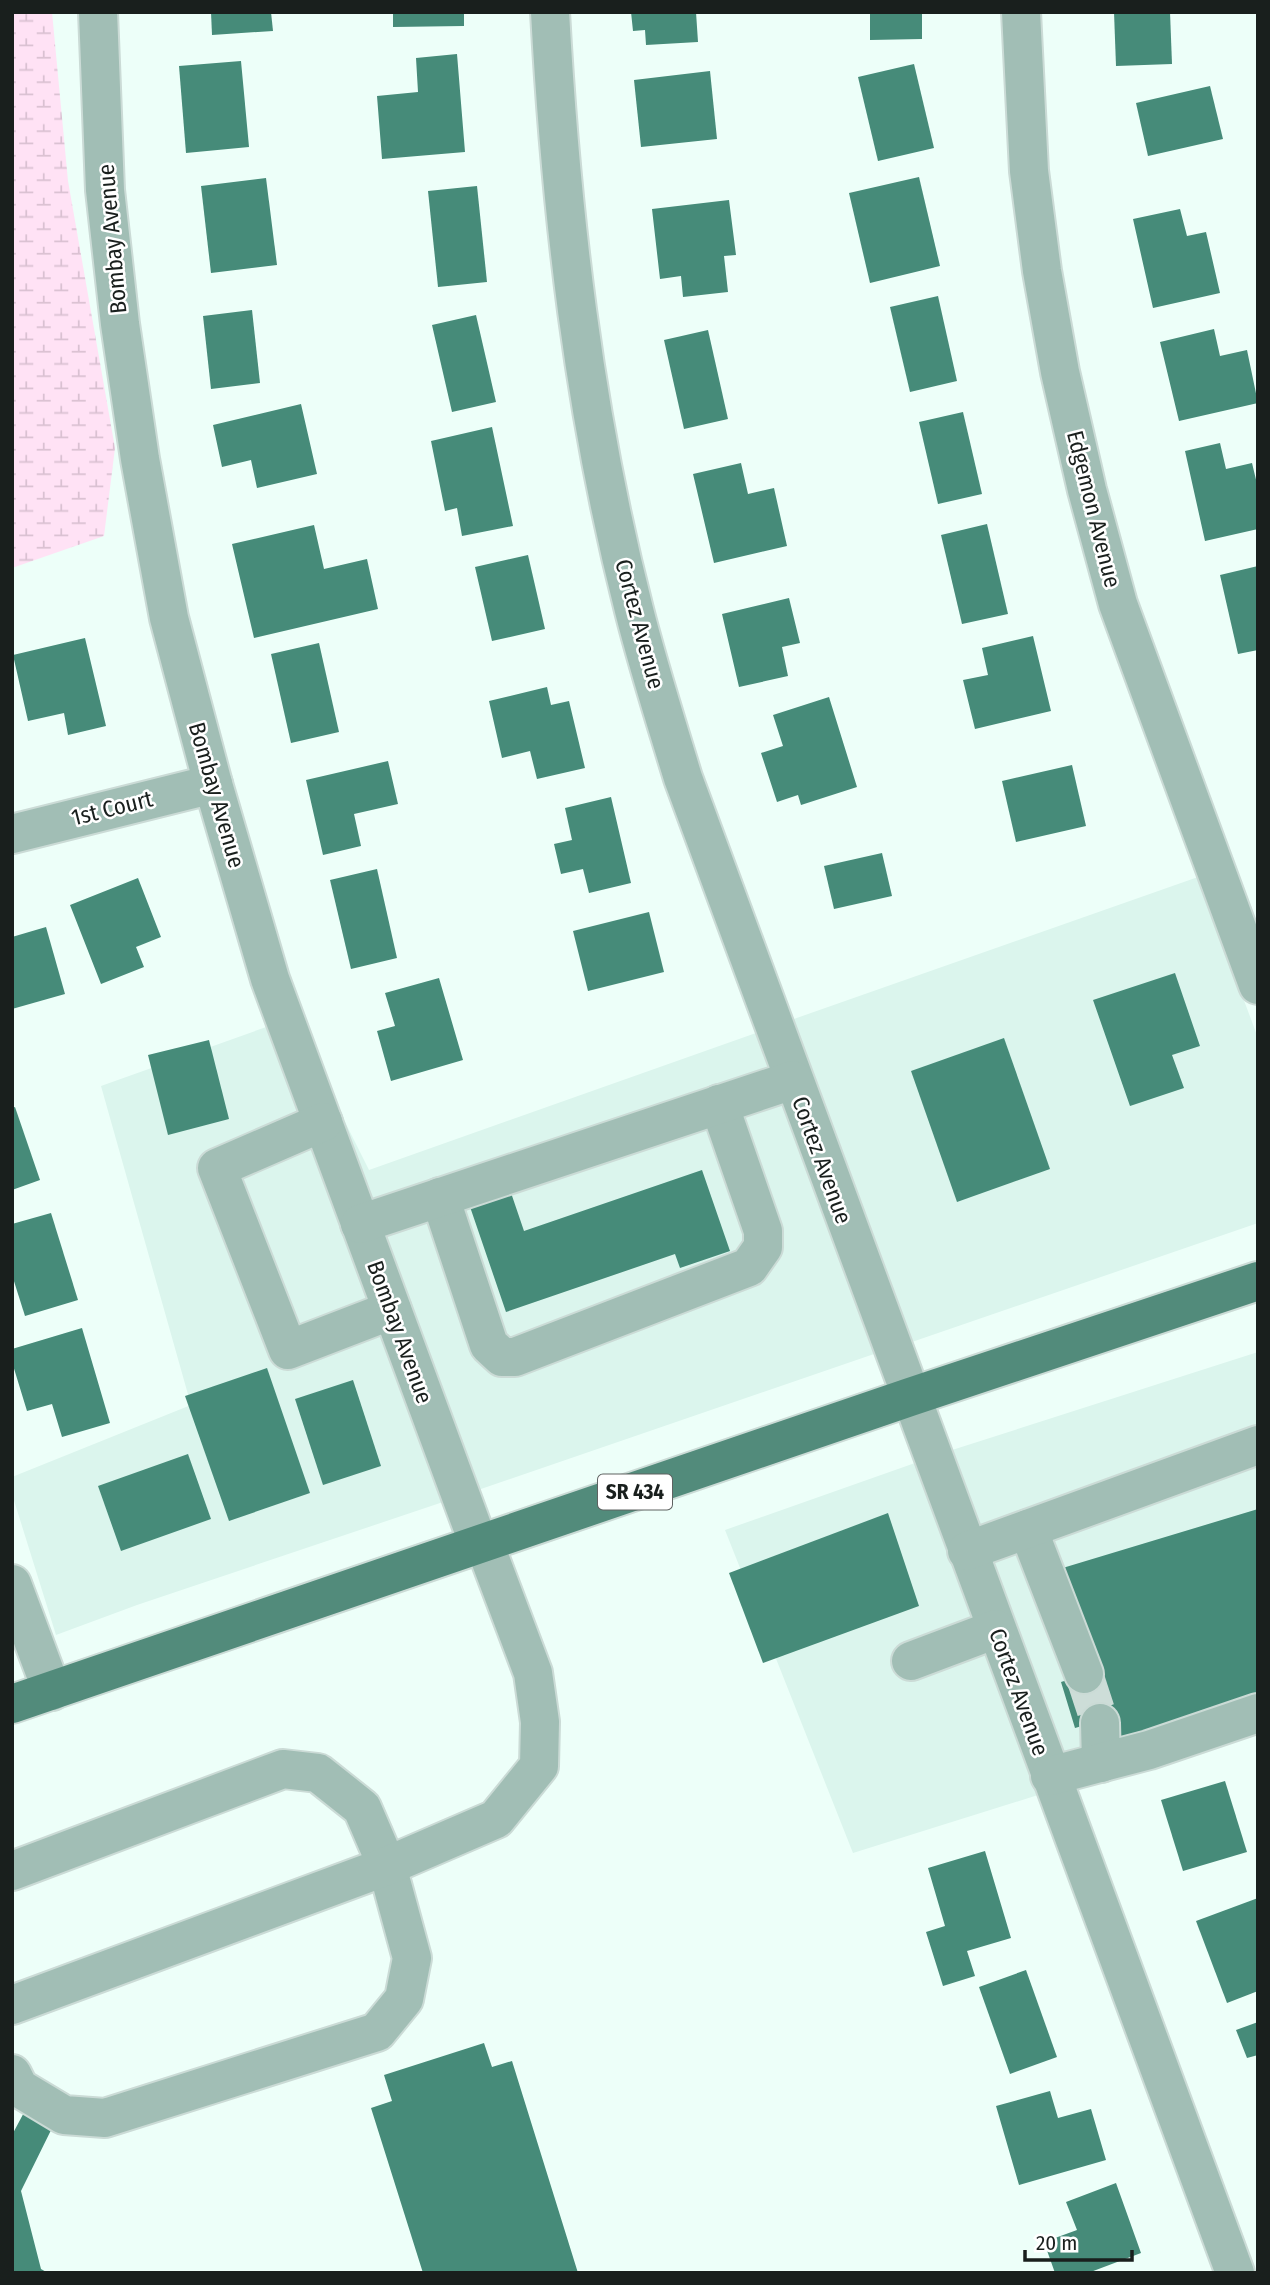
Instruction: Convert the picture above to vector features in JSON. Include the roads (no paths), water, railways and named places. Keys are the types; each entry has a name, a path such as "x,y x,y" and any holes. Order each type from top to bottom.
{"main road":[{"name":"SR 434","path":"12,1704 909,1397 1258,1281"}],"street":[{"name":"Bombay Avenue","path":"12,2005 387,1866 496,1819 539,1766 540,1722 533,1673 392,1310 270,979 213,784 169,618 140,460 120,324 105,190 98,12"},
{"name":"Cortez Avenue","path":"550,12 557,135 574,295 596,434 634,610 682,778 1235,2273"},
{"name":"Edgemon Avenue","path":"1021,12 1029,171 1042,271 1060,372 1087,490 1118,604 1258,985"},
{"name":"1st Court","path":"12,834 213,784"},
{"path":"360,1224 793,1080"},
{"path":"440,1198 489,1345 502,1357 515,1357 749,1268 764,1247 762,1231 719,1104"},
{"path":"323,1122 217,1168 288,1350 392,1310"},
{"path":"967,1551 1258,1445"},
{"path":"1028,1529 1084,1674"},
{"path":"12,1584 52,1691"},
{"path":"911,1661 996,1629"},
{"path":"1050,1776 1149,1750 1258,1713"},
{"path":"1100,1724 1101,1763"},
{"path":"12,1871 283,1769 318,1773 362,1808 387,1866 412,1958 404,1999 377,2032 105,2118 64,2115 19,2088 12,2074"}],"tunnel":[{"path":"1084,1674 1100,1723"}]}
